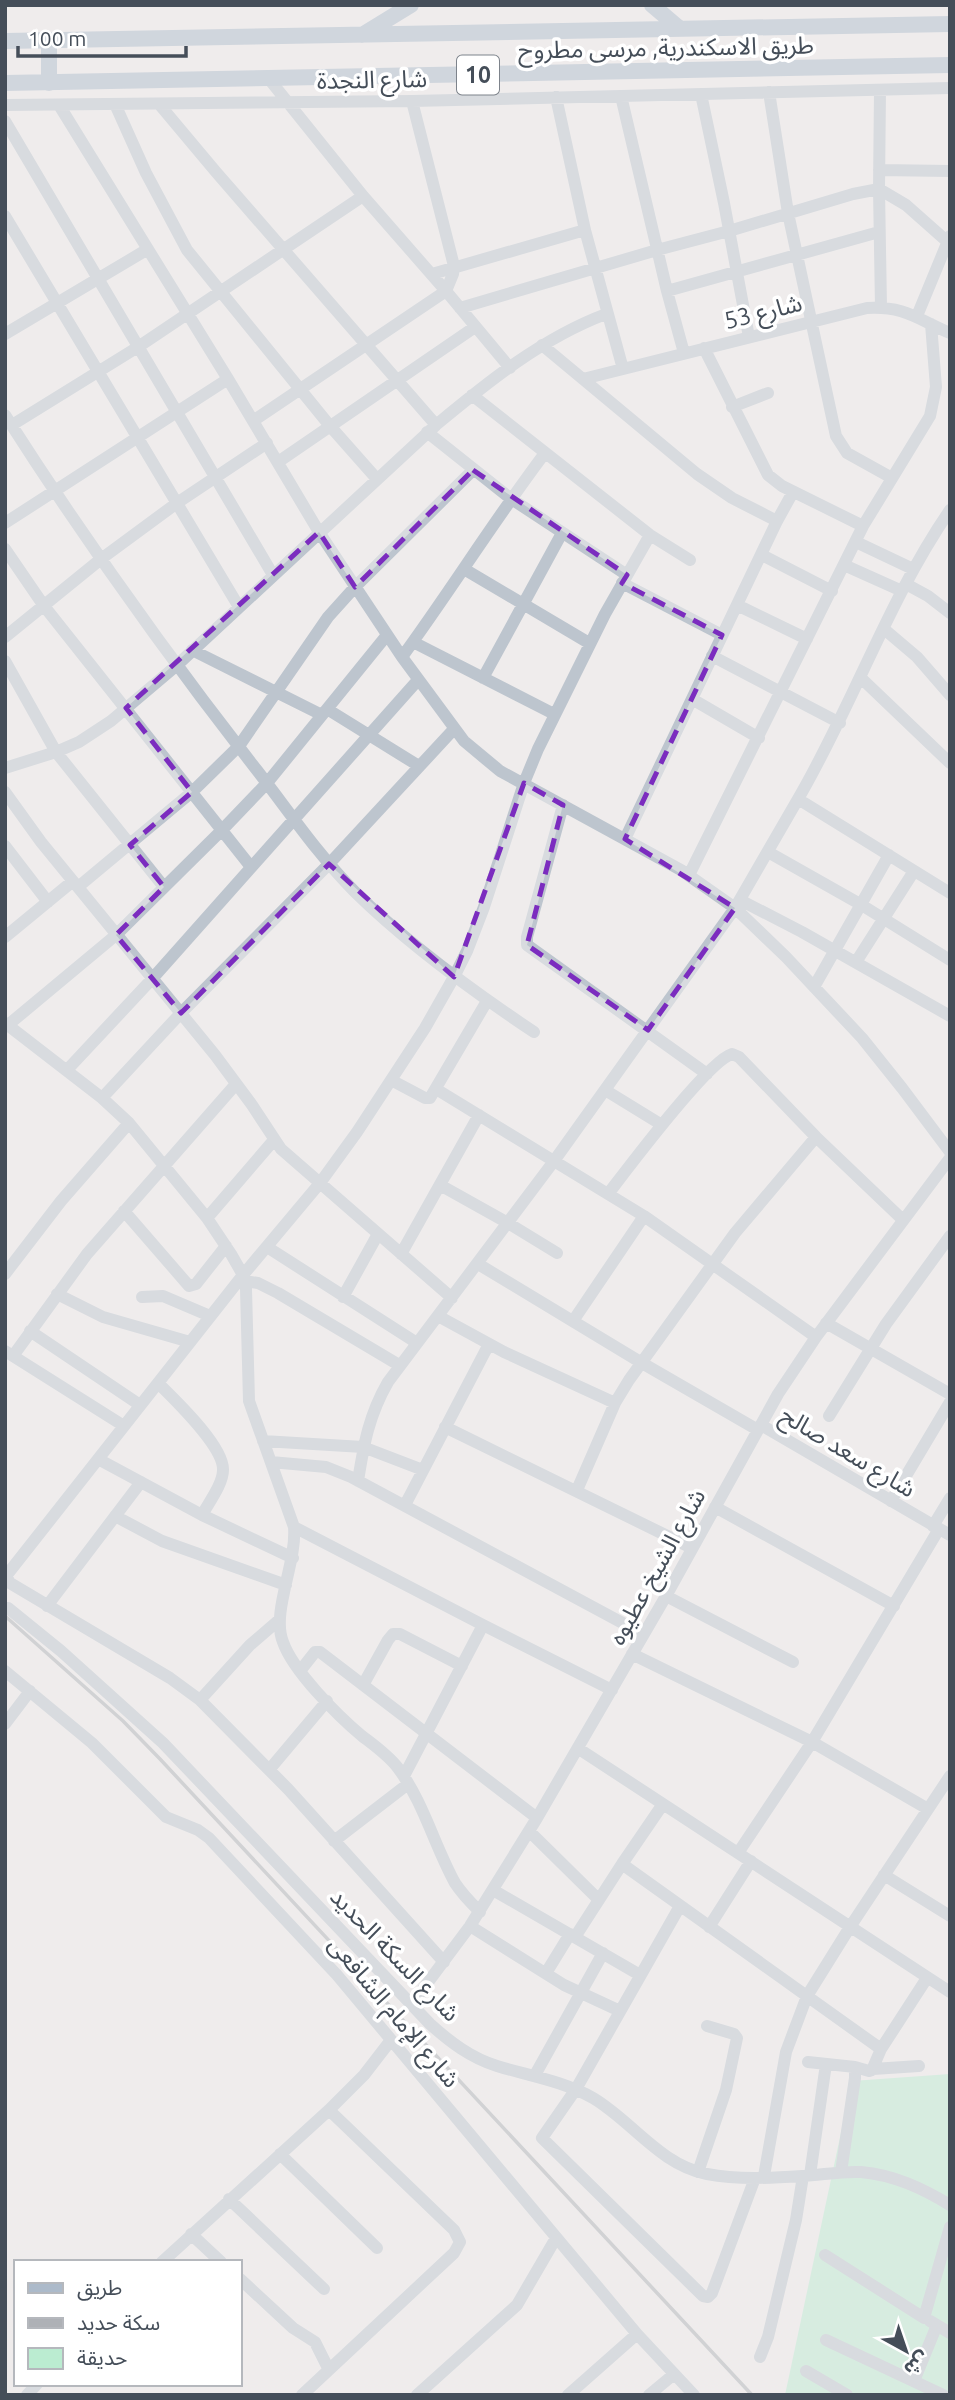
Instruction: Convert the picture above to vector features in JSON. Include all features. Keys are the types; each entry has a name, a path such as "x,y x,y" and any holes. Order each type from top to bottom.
{"main road":[{"path":"361,35 411,5"},
{"path":"652,5 679,28"},
{"name":"طريق الاسكندرية, مرسى مطروح","path":"5,41 950,24"},
{"path":"49,40 49,83"},
{"name":"طريق الاسكندرية, مرسى مطروح","path":"5,83 950,65"}],"street":[{"path":"270,79 363,196 510,368"},
{"name":"شارع النجدة","path":"5,105 412,101 950,88"},
{"path":"880,90 881,307"},
{"path":"769,92 788,213 836,436 847,453 892,478"},
{"path":"701,94 749,337"},
{"path":"621,96 684,354"},
{"path":"556,97 584,230 623,369"},
{"path":"253,421 446,290 454,266 412,101"},
{"path":"115,104 146,173 197,264 376,478"},
{"path":"159,104 397,381 432,428 473,470 624,579 722,635"},
{"path":"59,105 319,532 402,657 464,741 486,761 737,904 835,950 950,1016"},
{"path":"5,121 274,575"},
{"path":"879,170 950,171"},
{"path":"460,308 853,194 879,189 906,205 949,240 917,316"},
{"path":"363,196 138,347 10,428 176,666 329,864 375,911 454,977 534,1032"},
{"path":"5,216 239,607"},
{"path":"432,274 584,230"},
{"path":"667,290 879,232"},
{"path":"5,334 148,250"},
{"name":"شارع 53","path":"583,379 867,308 905,311 939,328"},
{"path":"5,768 56,752 95,732 176,666 376,478 472,395 542,345 581,323 606,314"},
{"path":"689,875 863,526 923,431 934,403 939,328 950,317"},
{"path":"278,461 475,327"},
{"path":"542,345 706,480 732,498 777,521"},
{"path":"704,348 768,475 793,492 863,526"},
{"path":"5,523 228,379"},
{"path":"732,407 768,393"},
{"path":"472,395 650,535 690,560"},
{"path":"5,637 177,502 267,443"},
{"path":"402,657 510,498 545,453"},
{"path":"5,937 48,902 130,845 192,792 239,746 328,617 473,470"},
{"path":"625,839 793,492"},
{"path":"358,1481 363,1447 374,1407 399,1365 509,1223 737,904 840,723 913,569 948,515"},
{"path":"483,678 562,533"},
{"path":"444,1962 269,1770 200,1700 170,1678 10,1583 6,1576 211,1315 320,1183 391,1080 454,977 484,907 524,783 554,714 589,643 650,535"},
{"path":"856,542 913,569"},
{"path":"5,549 44,606 251,867"},
{"path":"762,555 831,591"},
{"path":"844,565 904,588 950,613"},
{"path":"464,569 589,643"},
{"path":"737,605 807,639"},
{"path":"884,629 917,657 950,695"},
{"path":"387,635 267,783 222,830 116,935 7,1024 102,1098 129,1123 207,1218 226,1246 243,1278 247,1310 247,1389 252,1412 294,1527 296,1541 279,1620 282,1642 300,1671 360,1734 387,1755 406,1780 456,1884 480,1912"},
{"path":"413,642 554,714"},
{"path":"192,650 275,692 325,712 419,766"},
{"path":"712,656 840,723"},
{"path":"5,661 56,752 164,887"},
{"path":"860,678 950,763"},
{"path":"67,1070 152,979 418,680"},
{"path":"692,699 759,738"},
{"path":"102,1098 181,1013 329,864 454,729"},
{"path":"5,792 116,935 181,1013 289,1157 452,1298"},
{"path":"798,800 950,893"},
{"path":"563,805 527,945 707,1074"},
{"path":"5,846 48,902"},
{"path":"768,852 884,918 950,960"},
{"path":"814,987 889,855"},
{"path":"856,962 914,871"},
{"path":"737,904 874,1052 950,1152"},
{"path":"391,1080 427,1099 430,1098 487,1001"},
{"path":"608,1194 662,1125 707,1074 725,1057 736,1055 816,1137 903,1220"},
{"path":"124,1426 9,1353 30,1331 87,1254 236,1084"},
{"path":"436,1089 644,1216 816,1337"},
{"path":"605,1090 662,1125"},
{"path":"401,1254 479,1115"},
{"path":"5,1274 61,1201 129,1123"},
{"path":"577,1490 615,1404 642,1363 758,1204 816,1137"},
{"path":"207,1218 274,1140"},
{"name":"شارع الشيخ عطيوه","path":"411,2005 480,1912 579,1749 778,1394 816,1337 950,1158"},
{"path":"440,1185 557,1253"},
{"path":"124,1211 189,1286 196,1284 226,1246"},
{"path":"573,1321 644,1216"},
{"path":"343,1297 378,1234"},
{"path":"829,1416 894,1312 950,1236"},
{"path":"267,1247 416,1343"},
{"name":"شارع سعد صالح","path":"478,1264 642,1363 941,1530"},
{"path":"243,1278 278,1293 399,1365"},
{"path":"57,1294 103,1317 190,1342"},
{"path":"142,1297 163,1296 211,1315"},
{"path":"438,1316 489,1344 615,1404"},
{"path":"826,1324 950,1394"},
{"path":"30,1331 140,1405"},
{"path":"404,1505 489,1344"},
{"path":"158,1383 198,1426 222,1462 223,1473 202,1515"},
{"path":"891,1502 950,1402"},
{"path":"446,1427 692,1548"},
{"path":"263,1441 363,1447 423,1470"},
{"path":"98,1459 202,1515 293,1558"},
{"path":"271,1462 326,1467 358,1481 643,1634"},
{"path":"47,1606 141,1482"},
{"path":"738,1853 812,1742 941,1530 950,1498"},
{"path":"715,1507 894,1606"},
{"path":"115,1516 172,1545 286,1585"},
{"path":"294,1527 612,1690"},
{"path":"666,1596 793,1662"},
{"name":"شارع السكة الحديد","path":"8,1608 61,1651 163,1743 411,2005 444,2038 460,2049 496,2066 535,2075 576,2089 617,2115 661,2153 698,2172 721,2176 759,2177 859,2172 914,2185 950,2205"},
{"path":"200,1700 250,1645 279,1620"},
{"path":"334,1841 406,1780 426,1735 483,1625"},
{"path":"363,1685 387,1640 393,1634 400,1634 462,1666"},
{"path":"300,1671 315,1652 320,1652 537,1818"},
{"path":"632,1654 812,1742 928,1809"},
{"name":"شارع الإمام الشافعى","path":"5,1671 104,1754 166,1817 198,1830 209,1839 337,1975 637,2334 694,2395"},
{"path":"5,1724 30,1691"},
{"path":"269,1770 327,1701"},
{"path":"579,1749 950,1992"},
{"path":"680,1906 576,2089 542,2138 703,2296 708,2297 712,2293 759,2177 786,2052 807,1996 849,1927 950,1776"},
{"path":"938,1794 950,1801"},
{"path":"546,1973 663,1804"},
{"path":"529,1831 598,1899"},
{"path":"709,1927 751,1861"},
{"path":"622,1864 881,2049"},
{"path":"884,1875 950,1916"},
{"path":"493,1890 640,1975"},
{"path":"470,1926 580,1993 620,2011"},
{"path":"535,2075 603,1954"},
{"path":"873,2069 881,2049 928,1978"},
{"path":"698,2172 726,2090 737,2038 734,2034 707,2026"},
{"path":"164,2260 329,2110 364,2075 391,2040"},
{"path":"808,2062 869,2071 919,2066"},
{"path":"760,2357 768,2337 806,2176 826,2064"},
{"path":"841,2172 855,2067"},
{"path":"302,2395 454,2253 460,2242 454,2230 329,2110"},
{"path":"279,2154 377,2248"},
{"path":"229,2199 324,2289"},
{"path":"924,2318 950,2227"},
{"path":"191,2235 219,2260"},
{"path":"417,2395 517,2305 527,2292 556,2238"},
{"path":"825,2255 950,2333"},
{"path":"242,2281 293,2328 315,2342 329,2370"},
{"path":"914,2381 936,2325"},
{"path":"568,2395 637,2334"},
{"path":"826,2340 943,2395"},
{"path":"806,2371 847,2395"},
{"path":"649,2395 673,2375"}],"highlighted area":[{"path":"473,470 627,575 622,583 722,635 625,839 735,908 648,1030 527,945 563,805 524,783 454,977 329,864 181,1013 116,935 164,887 130,845 192,792 126,708 319,532 355,587"}],"green space":[{"path":"950,2074 950,2395 785,2395 852,2081"}],"railway":[{"path":"5,1616 123,1721 160,1759 752,2395"}]}
